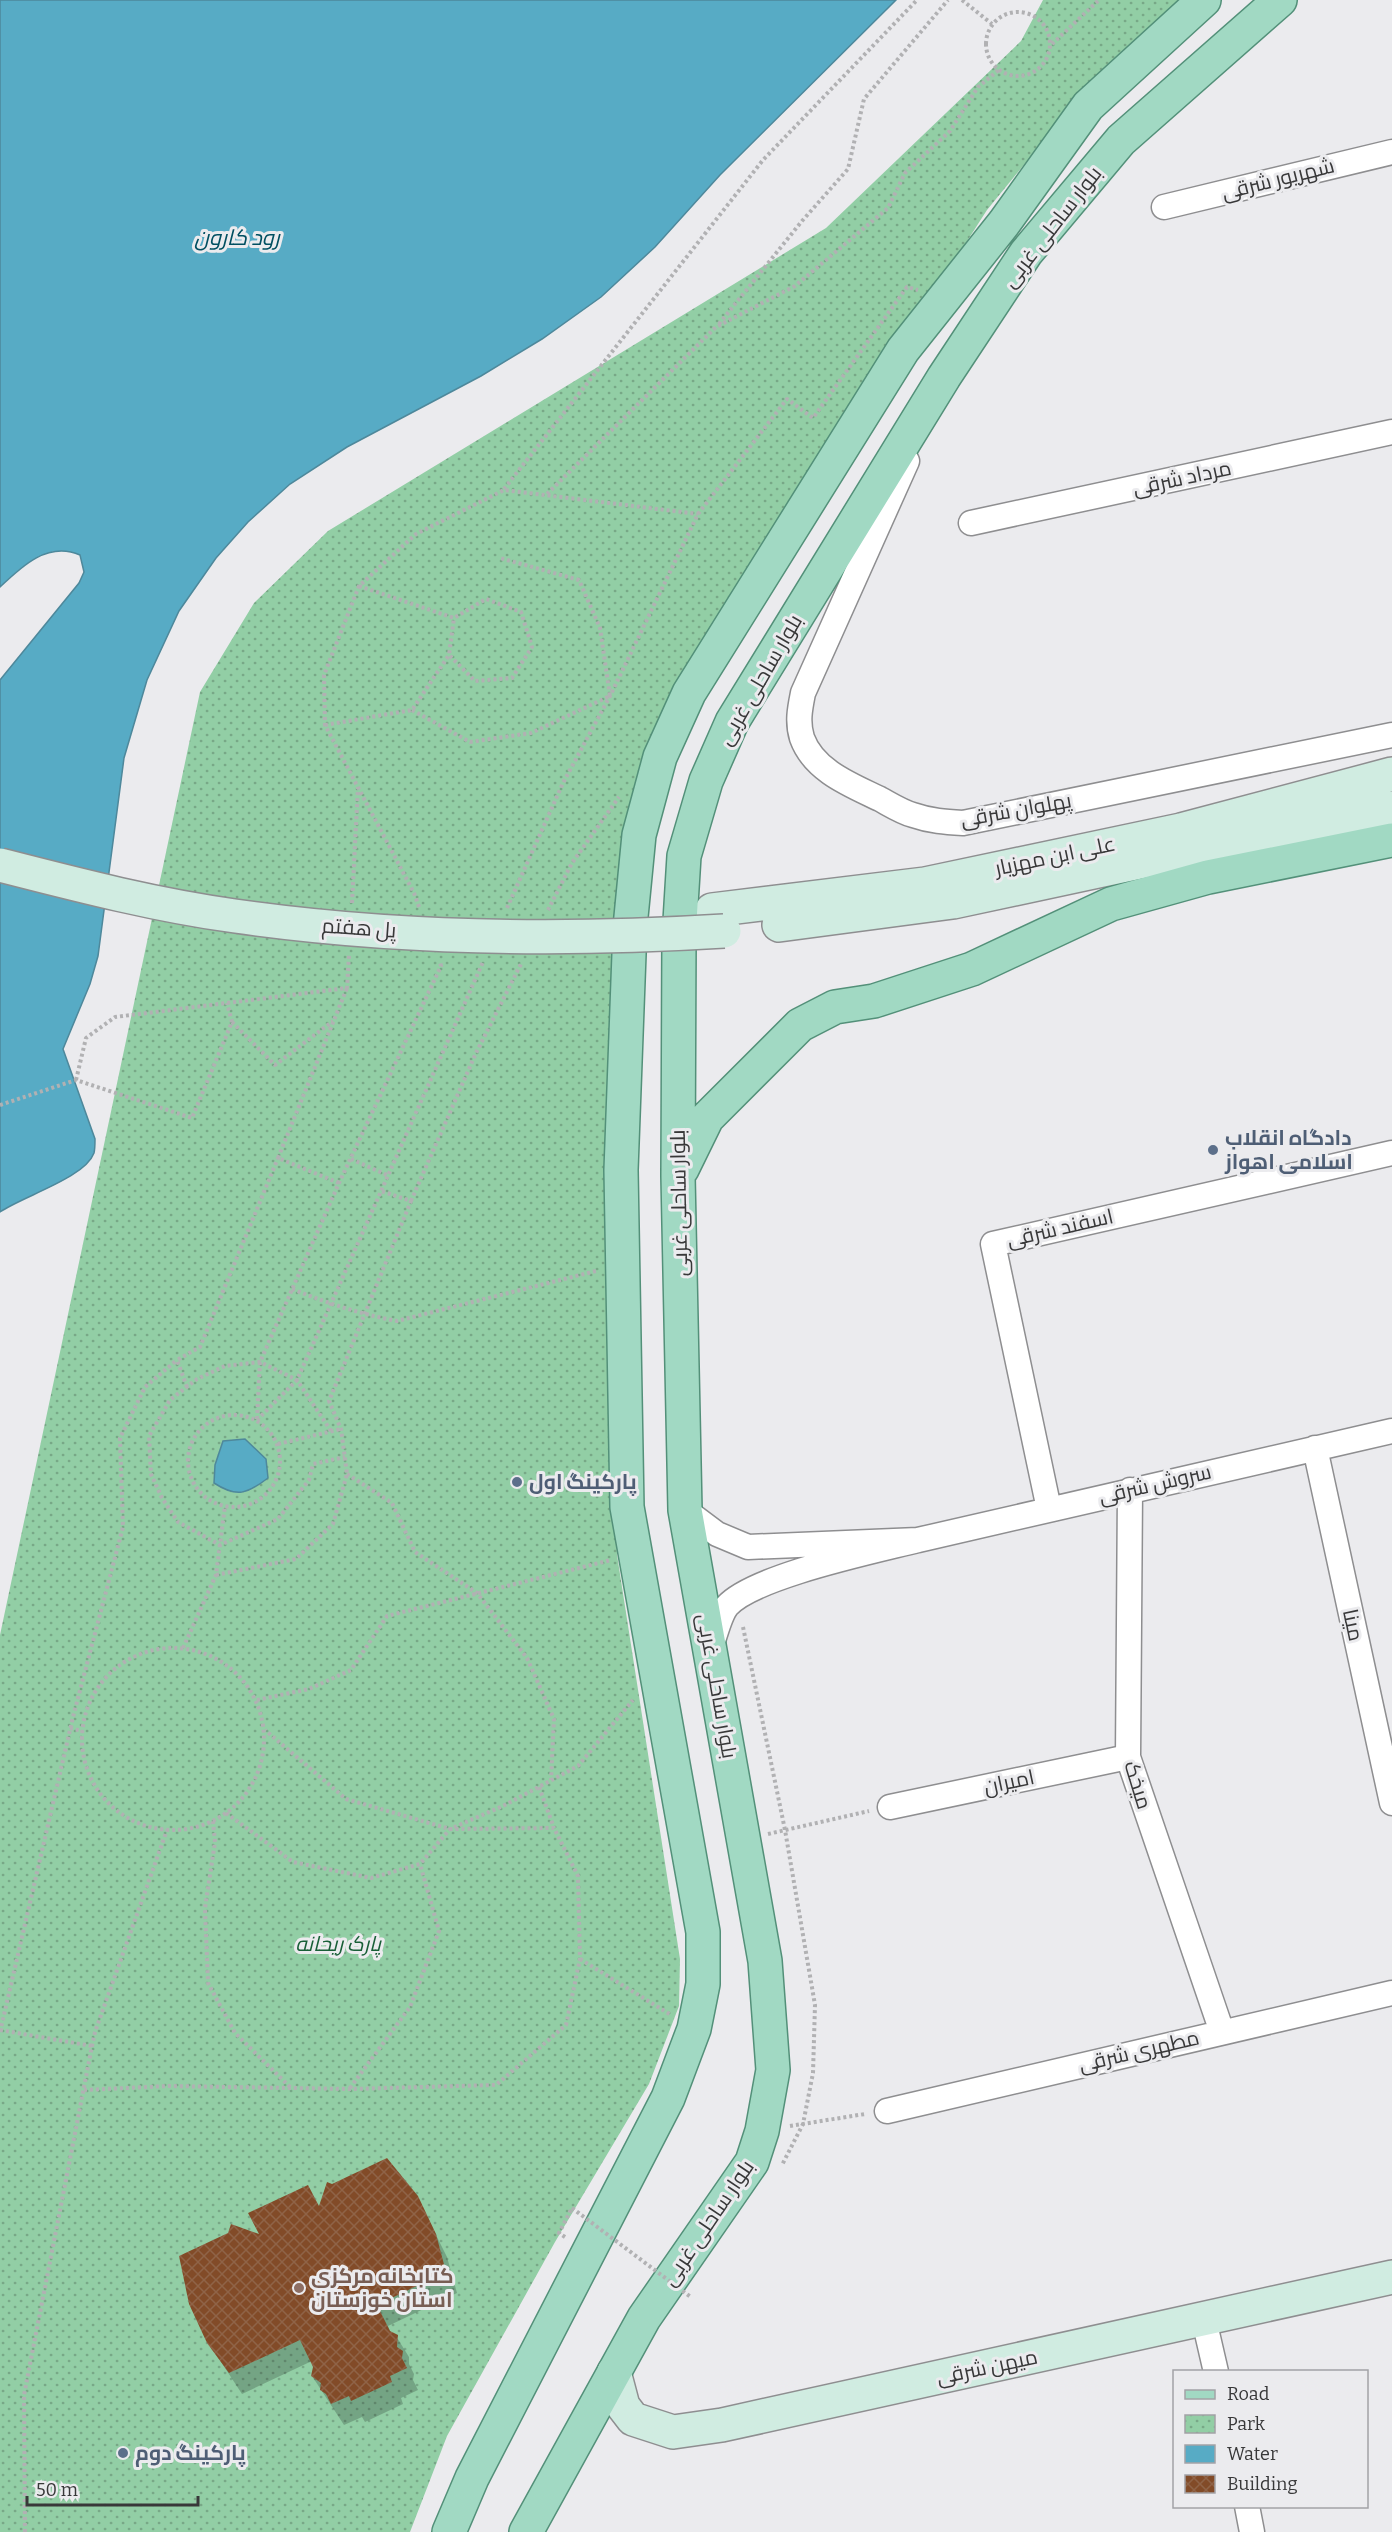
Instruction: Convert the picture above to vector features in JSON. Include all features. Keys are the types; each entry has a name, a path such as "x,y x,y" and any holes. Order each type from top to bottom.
{"main road":[{"name":"بلوار ساحلی غربی","path":"449,2532 472,2478 668,2098 694,2029 703,1984 703,1932 627,1507 621,1170 630,927 639,835 660,757 689,693 903,350 1004,223 1088,106 1204,0"},
{"name":"بلوار ساحلی غربی","path":"537,2524 644,2318 752,2162 762,2131 773,2070 765,1961 685,1510 678,1176 679,938 684,856 706,781 732,722 944,377 1026,253 1121,140 1280,0"},
{"name":"علی ابن مهزیار","path":"718,921 925,884 1180,830 1392,774"},
{"path":"718,921 953,902 1392,808"},
{"path":"678,1176 707,1118 800,1025 835,1007 874,1001 972,969 1111,904 1208,877 1392,840"},
{"name":"پل هفتم","path":"0,842 140,878 238,894 346,907 615,915 718,921"},
{"name":"پل هفتم","path":"0,865 136,899 235,916 344,929 457,935 615,938 718,921"},
{"name":"میهن شرقی","path":"614,2372 623,2406 633,2419 673,2432 722,2425 1392,2277"}],"street":[{"name":"شهریور شرقی","path":"1164,207 1392,152"},
{"name":"پهلوان شرقی","path":"944,377 803,693 798,719 800,729 806,747 821,766 843,781 912,815 939,822 963,823 1392,735"},
{"name":"مرداد شرقی","path":"972,523 1392,432"},
{"name":"اسفند شرقی","path":"1049,1509 993,1244 1392,1153"},
{"name":"سروش شرقی","path":"918,1540 1392,1431"},
{"name":"مینا","path":"1315,1448 1392,1803"},
{"name":"میخک","path":"1130,1490 1128,1757 1222,2032"},
{"path":"685,1510 717,1534 748,1547 918,1540"},
{"path":"710,1649 726,1607 752,1587 918,1540"},
{"name":"امیران","path":"890,1806 1128,1757"},
{"name":"مطهری شرقی","path":"886,2111 1392,1993"},
{"path":"1204,2320 1216,2370"},
{"path":"1247,2508 1252,2532"}],"path":[{"path":"422,914 414,893 325,725 324,675 359,586 416,534 504,490 763,160 917,0"},
{"path":"546,495 716,327 802,221 848,170 864,99 948,0"},
{"path":"962,0 992,24"},
{"path":"1052,44 1045,24 1029,12 1008,12 992,24 986,44 992,63 1008,75 1029,75 1045,63 1052,44 1099,0"},
{"path":"716,327 795,286 888,208 905,173 950,131 978,87 1000,69"},
{"path":"505,914 563,783 610,696 698,514 787,399 813,418 907,287 924,291"},
{"path":"504,490 698,514"},
{"path":"500,558 579,580 600,628 610,696"},
{"path":"359,586 454,618 486,599 521,612 532,647 512,678 475,681 449,655"},
{"path":"412,710 449,655 454,618"},
{"path":"325,725 412,710 470,742 531,733 610,696"},
{"path":"351,905 358,787"},
{"path":"92,2046 0,2031 70,1728 123,1527 120,1438 145,1387 177,1360 200,1347 347,988 349,953"},
{"path":"257,1420 260,1362 339,1183 441,966 437,955"},
{"path":"257,1420 297,1380 485,957"},
{"path":"76,1080 86,1038 115,1017 347,988"},
{"path":"227,1003 232,1022 275,1065 334,1020"},
{"path":"0,1105 76,1080 192,1118 232,1022"},
{"path":"278,1158 339,1183"},
{"path":"351,1159 387,1175"},
{"path":"216,1575 296,1559 333,1524 347,1474 341,1429 329,1401 411,1201 381,1191"},
{"path":"292,1289 326,1303 397,1321 547,1281 623,1265"},
{"path":"177,1360 187,1387"},
{"path":"220,1545 178,1522 162,1498 151,1474 149,1436 170,1400 197,1379 225,1366 260,1362 297,1380 331,1431"},
{"path":"226,1415 242,1415 257,1420 273,1435 278,1444 281,1458 274,1485 265,1496 246,1505 225,1506 210,1501 198,1490 190,1476 188,1461 190,1445 199,1431 226,1415"},
{"path":"278,1444 341,1429"},
{"path":"220,1545 278,1518 309,1480 313,1464 345,1457"},
{"path":"347,1474 392,1503 415,1552 477,1593 527,1658 554,1719 551,1781"},
{"path":"183,1648 216,1575 225,1506"},
{"path":"257,1700 309,1689 351,1670 387,1616 636,1554"},
{"path":"183,1648 213,1656 239,1674 257,1700 265,1731 262,1762 249,1791 226,1813 213,1821 190,1828 167,1830 138,1823 114,1808 95,1786 84,1760 82,1731 89,1703 105,1678 127,1660 154,1649 183,1648"},
{"path":"226,1813 293,1862 371,1878 420,1863 450,1829 578,1766 657,1671"},
{"path":"70,1728 82,1731"},
{"path":"265,1731 345,1799 450,1829 554,1828"},
{"path":"84,2090 169,2086 350,2089 496,2085 566,2025 579,1959 578,1876 554,1828 539,1787"},
{"path":"744,1839 890,1806"},
{"path":"213,1821 215,1842 206,1908 208,1983 235,2033 291,2088"},
{"path":"25,2532 24,2395 92,2046 167,1830"},
{"path":"350,2089 411,2007 440,1931 420,1863"},
{"path":"579,1959 694,2029"},
{"path":"762,2131 886,2111"},
{"path":"559,2233 573,2208 692,2298"}],"green space":[{"name":"پارک ریحانه","path":"1043,0 1188,0 1089,85 987,210 908,333 660,747 614,1168 617,1555 680,1959 679,2006 649,2084 555,2242 447,2436 410,2532 0,2532 0,1635 200,692 254,603 328,531 826,228 1021,41"}],"water":[{"name":"رود کارون","path":"0,0 896,0 720,175 655,247 601,297 542,339 481,376 347,447 290,484 248,522 216,558 179,611 147,680 124,758 98,956 90,984 63,1049 95,1139 94,1153 79,1171 0,1212 0,680 79,583 84,572 80,555 68,551 57,551 36,558 0,587"},
{"path":"245,1439 266,1459 268,1478 248,1491 229,1491 214,1483 215,1465 223,1441"}],"building":[{"name":"کتابخانه مرکزی استان خوزستان","path":"387,2158 418,2196 436,2234 446,2272 377,2305 390,2331 398,2335 397,2347 403,2351 402,2358 407,2368 390,2376 392,2382 351,2401 349,2396 331,2404 326,2394 320,2390 321,2383 311,2376 313,2367 300,2340 229,2373 207,2343 189,2304 179,2256 228,2233 231,2224 259,2234 248,2213 308,2185 319,2206 327,2182 332,2184"}],"place":[{"name":"دادگاه انقلاب اسلامی اهواز","path":"1213,1150"},
{"name":"پارکینگ اول","path":"517,1482"},
{"name":"کتابخانه مرکزی استان خوزستان","path":"299,2288"},
{"name":"پارکینگ دوم","path":"123,2453"}]}
